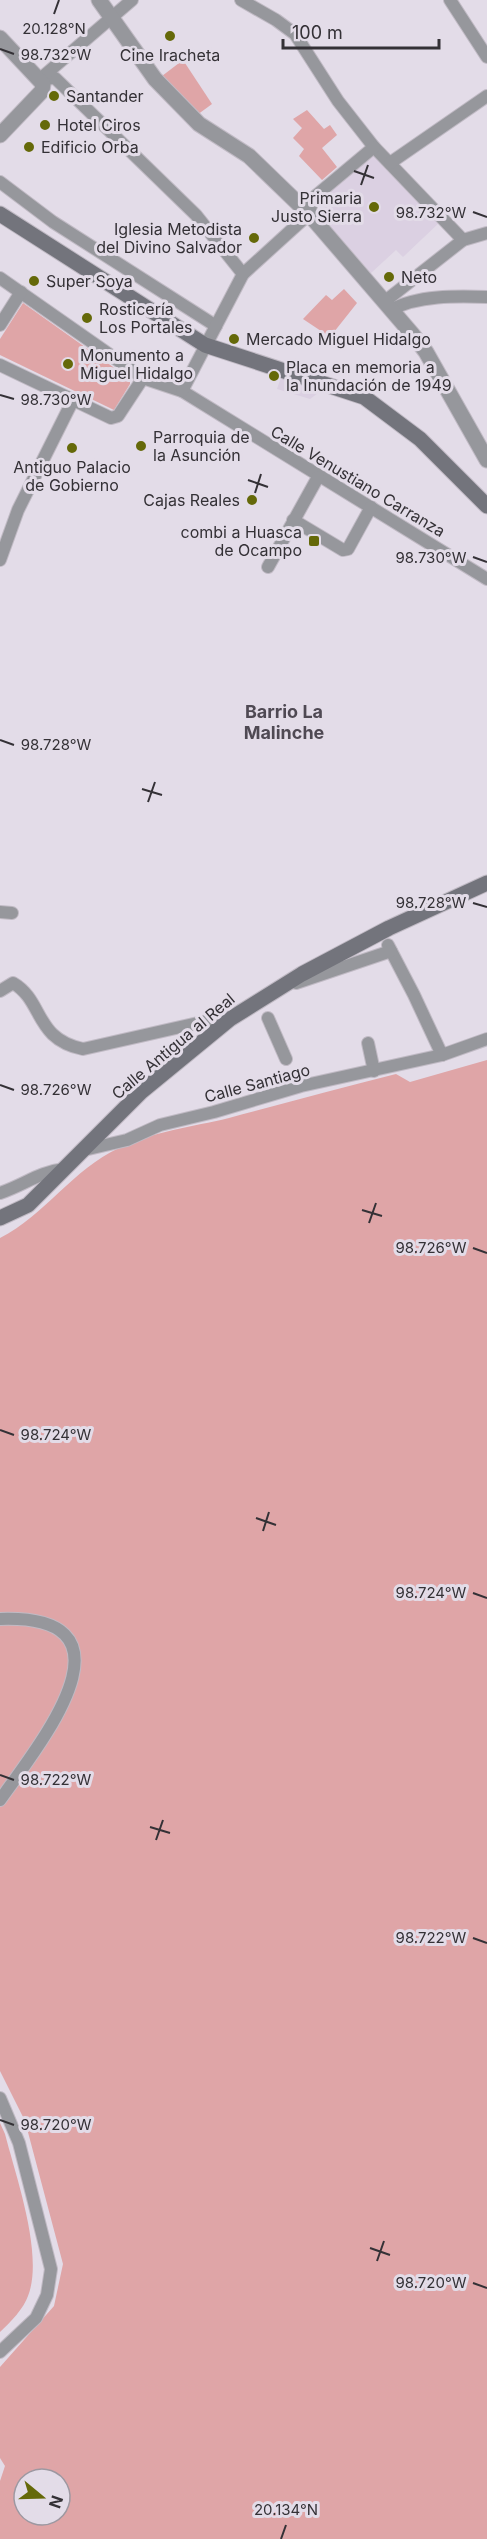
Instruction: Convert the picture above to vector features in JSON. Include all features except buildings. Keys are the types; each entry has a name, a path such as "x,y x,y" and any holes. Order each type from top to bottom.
{"main road":[{"path":"0,214 205,345 364,397 420,439 487,506"},
{"name":"Calle Antigua al Real","path":"0,1218 28,1205 141,1092 230,1018 277,989 389,928 487,882"}],"street":[{"path":"99,0 155,79 198,124 249,156 309,214 426,352 487,460"},
{"path":"40,79 132,0"},
{"path":"241,0 295,34 338,101 374,147 464,240"},
{"path":"450,0 487,57"},
{"path":"0,38 43,84 42,91 0,135"},
{"path":"40,79 55,78 196,215 243,274"},
{"path":"390,163 487,96"},
{"path":"182,391 243,274 309,214 313,198 374,147"},
{"path":"0,182 53,222 216,326"},
{"path":"387,306 464,240 487,233"},
{"name":"Calle Venustiano Carranza","path":"0,278 143,378 182,391 318,477 487,579"},
{"path":"0,325 21,292"},
{"path":"387,306 404,302 487,297"},
{"path":"0,365 115,418 143,378"},
{"path":"0,560 18,510 73,400"},
{"path":"268,567 318,477"},
{"path":"293,520 343,550 348,549 371,507"},
{"path":"277,989 390,948 442,1055"},
{"path":"0,991 13,983 25,994 46,1027 57,1038 69,1046 83,1049 216,1019 230,1018"},
{"path":"268,1018 286,1059"},
{"name":"Calle Santiago","path":"84,1150 127,1140 160,1125 214,1112 301,1086 442,1055 487,1039"},
{"path":"368,1043 374,1071"},
{"path":"0,1193 14,1189 47,1171 64,1169"},
{"path":"0,1618 47,1623 59,1630 71,1644 74,1670 68,1695 54,1722 0,1800"},
{"path":"0,2098 19,2143 51,2269 47,2295 36,2318 0,2352"}],"shaded area":[{"path":"183,60 212,104 197,115 162,76"},
{"path":"307,110 324,129 330,125 337,135 322,148 337,167 322,180 299,156 304,149 293,138 302,128 293,119"},
{"name":"Primaria Justo Sierra","path":"375,152 441,221 403,257 396,250 371,273 320,215 321,200"},
{"path":"344,289 357,303 330,337 303,319 326,295 332,300"},
{"path":"23,303 130,379 130,384 114,410 0,355 0,339"},
{"path":"281,377 322,390 310,399 277,389"},
{"path":"487,1060 487,2539 0,2539 0,2481 5,2466 0,2458 0,2367 54,2306 63,2264 25,2121 0,2071 0,1238 31,1217 87,1168 132,1142 159,1133 229,1118 396,1074 410,1082"},
{"path":"0,2123 27,2216 33,2259 32,2279 26,2301 0,2332"}],"place":[{"name":"Cine Iracheta","path":"170,36"},
{"name":"Santander","path":"54,96"},
{"name":"Hotel Ciros","path":"45,125"},
{"name":"Edificio Orba","path":"29,147"},
{"name":"Primaria Justo Sierra","path":"374,207"},
{"name":"Iglesia Metodista del Divino Salvador","path":"254,238"},
{"name":"Neto","path":"389,277"},
{"name":"Super Soya","path":"34,281"},
{"name":"Rosticería Los Portales","path":"87,318"},
{"name":"Mercado Miguel Hidalgo","path":"234,339"},
{"name":"Monumento a Miguel Hidalgo","path":"68,364"},
{"name":"Placa en memoria a la Inundación de 1949","path":"274,376"},
{"name":"Parroquia de la Asunción","path":"141,446"},
{"name":"Antiguo Palacio de Gobierno","path":"72,448"},
{"name":"Cajas Reales","path":"252,500"},
{"name":"combi a Huasca de Ocampo","path":"314,541"}],"district":[{"name":"Barrio La Malinche","path":"284,721"}]}
